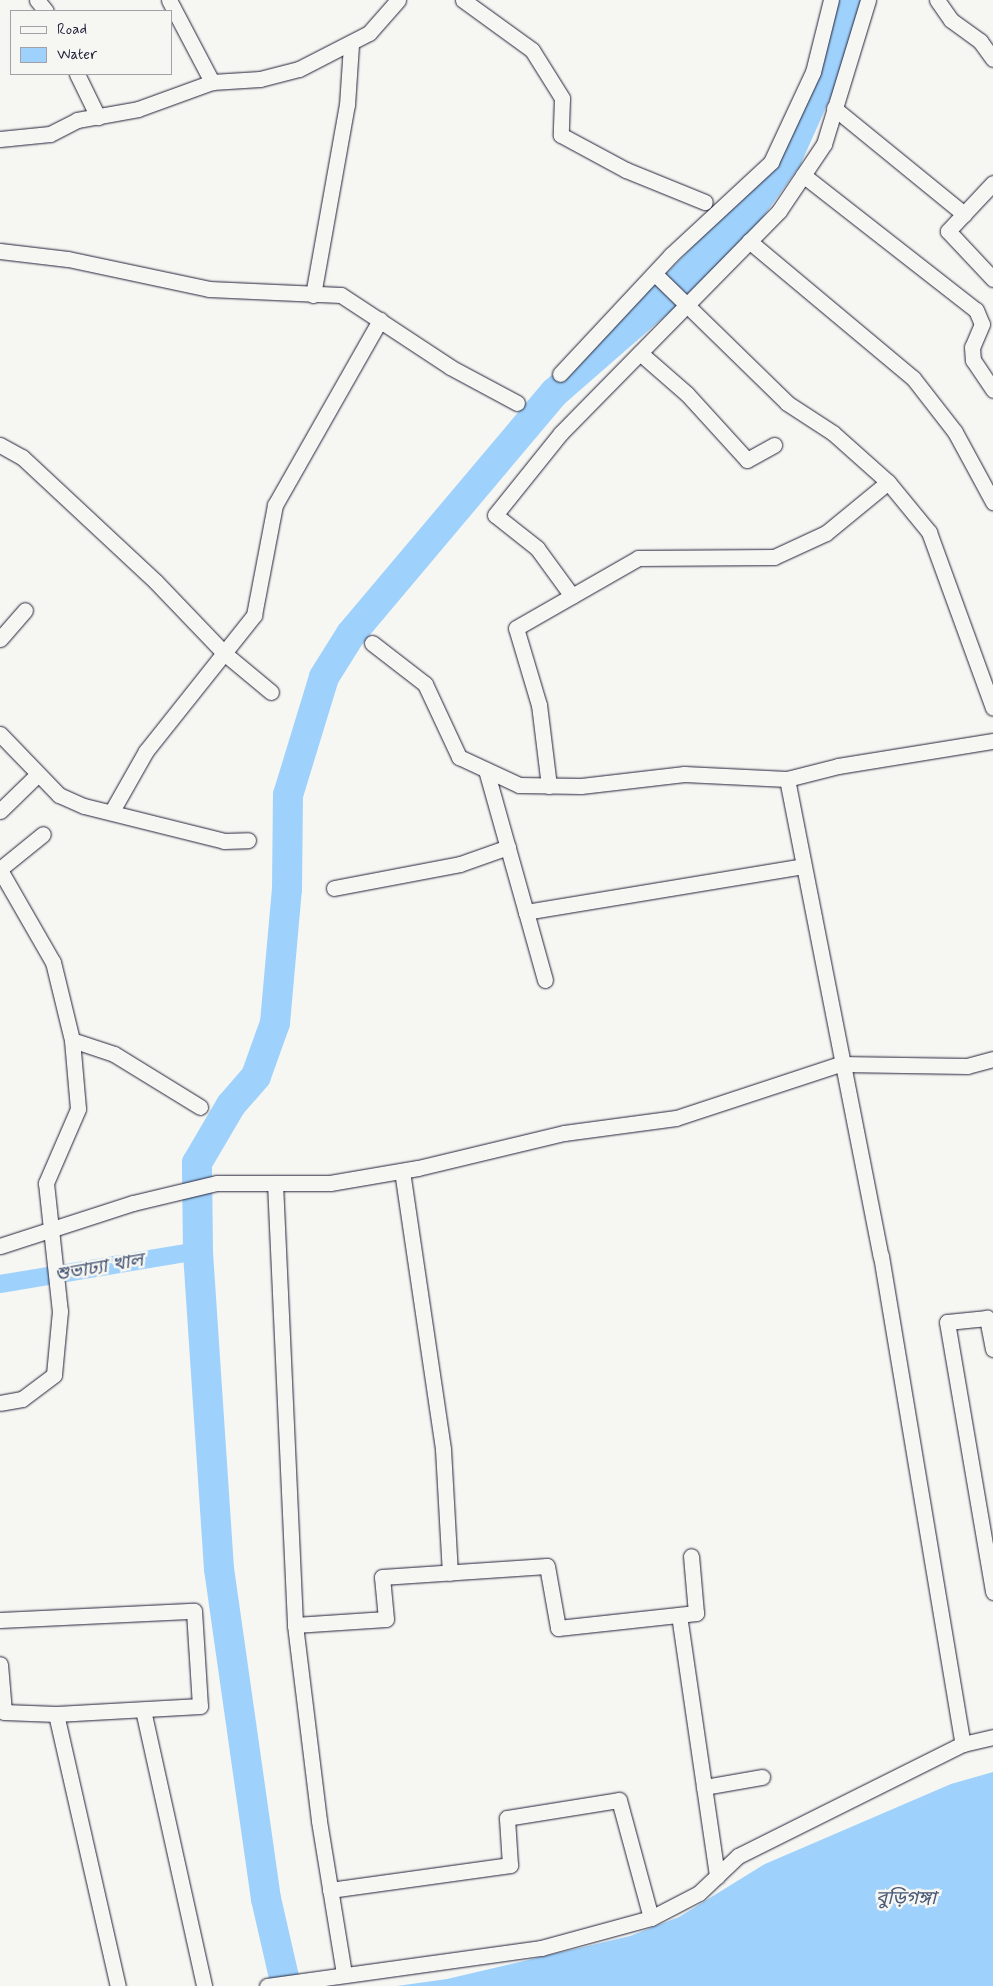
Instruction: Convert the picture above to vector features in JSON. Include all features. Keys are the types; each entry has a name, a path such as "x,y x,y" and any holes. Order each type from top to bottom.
{"street":[{"path":"37,0 45,10"},
{"path":"169,0 212,82"},
{"path":"0,139 50,134 98,116 138,109 212,82 260,79 300,69 369,33 398,0"},
{"path":"463,0 532,50 562,98 562,135 626,170 705,202"},
{"path":"560,374 771,162 813,72 831,0"},
{"path":"572,596 537,548 495,515 561,433 640,353 686,302 779,211 824,144 868,0"},
{"path":"937,0 951,20 980,41 993,59"},
{"path":"313,295 347,105 351,44"},
{"path":"78,75 98,116"},
{"path":"834,108 964,214"},
{"path":"803,175 976,310 982,324 972,347 972,360 993,390"},
{"path":"993,183 948,231 993,279"},
{"path":"749,242 913,378 955,432 993,502"},
{"path":"0,250 68,259 210,289 341,295 464,375 517,403"},
{"path":"658,277 686,302 727,348 787,403 833,433 888,482 929,532 993,708"},
{"path":"112,811 146,751 254,614 275,505 380,320"},
{"path":"640,353 687,394 747,460 774,446"},
{"path":"0,445 28,463 156,582 224,653 271,692"},
{"path":"549,786 539,704 516,628 638,558 774,557 826,533 888,482"},
{"path":"0,638 25,610"},
{"path":"372,643 424,684 459,757 519,785 549,786 684,774 787,779 838,766 993,741"},
{"path":"0,734 36,776 58,795 224,841 248,840"},
{"path":"486,770 545,980"},
{"path":"0,811 36,776"},
{"path":"787,779 840,1064 881,1256 963,1744"},
{"path":"0,1403 22,1399 54,1375 60,1311 54,1284 46,1183 78,1109 72,1040 53,962 0,869 43,834"},
{"path":"334,888 460,864 508,847"},
{"path":"526,912 803,866"},
{"path":"72,1040 114,1054 200,1106"},
{"path":"0,1246 134,1203 218,1183 330,1183 402,1171 564,1133 676,1118 840,1064 967,1066 993,1059"},
{"path":"402,1171 443,1449 450,1572"},
{"path":"275,1184 295,1625 330,1890 344,1974"},
{"path":"993,1349 987,1318 947,1322 993,1592"},
{"path":"295,1625 386,1619 382,1577 547,1566 558,1628 696,1613 691,1556"},
{"path":"0,1620 194,1611 200,1706 56,1714 4,1712 0,1664"},
{"path":"679,1615 717,1876"},
{"path":"143,1710 204,1986"},
{"path":"56,1714 118,1986"},
{"path":"267,1986 541,1948 651,1918 699,1893 738,1856 963,1744 993,1737"},
{"path":"704,1787 762,1777"},
{"path":"330,1890 510,1865 507,1818 619,1800 651,1918"}],"water":[{"name":"বুড়িগঙ্গা","path":"993,1772 993,1986 397,1986 447,1979 630,1936 679,1917 765,1864 951,1784"}],"waterway":[{"path":"286,1986 266,1899 219,1569 198,1251 197,1163 231,1105 256,1076 275,1023 287,889 288,795 324,677 351,634 554,393 663,298 749,211 787,158 826,71 849,0"},
{"name":"শুভাঢ্যা খাল","path":"0,1284 198,1251"}]}
